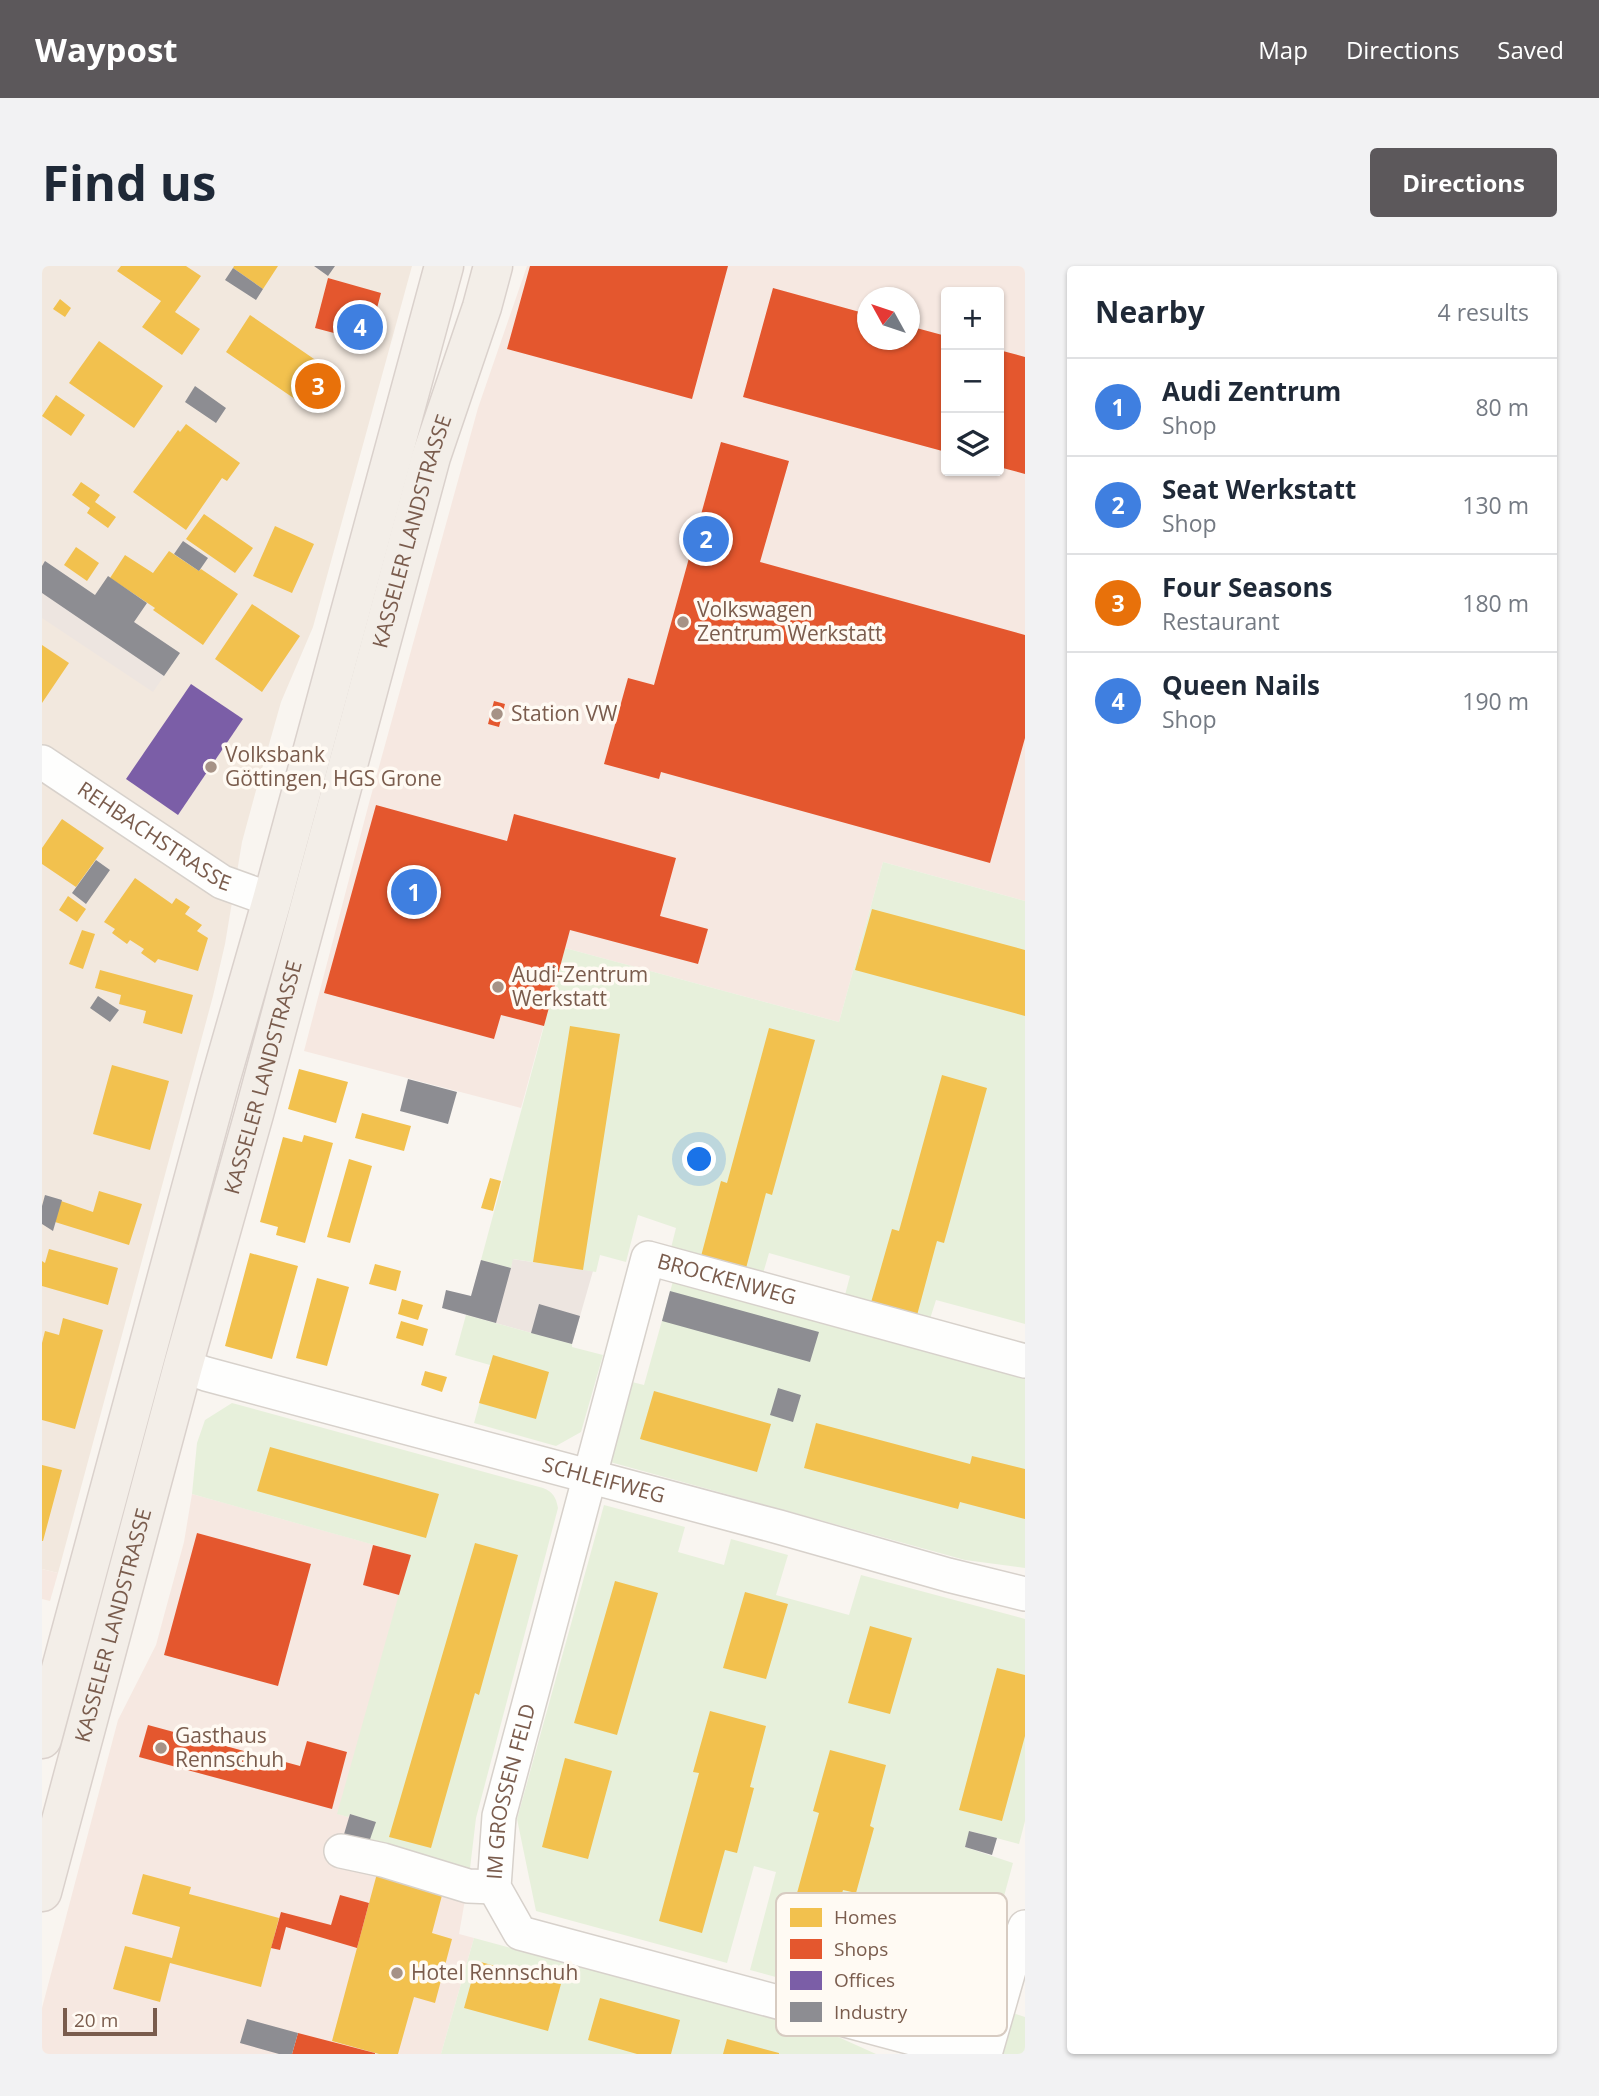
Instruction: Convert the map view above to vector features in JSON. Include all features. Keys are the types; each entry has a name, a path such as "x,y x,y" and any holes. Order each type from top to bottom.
{"main road":[{"name":"KASSELER LANDSTRASSE","path":"42,1739 444,266"},
{"name":"KASSELER LANDSTRASSE","path":"42,1892 431,457 482,307 493,266"}],"street":[{"name":"REHBACHSTRASSE","path":"42,762 222,882 272,900"},
{"name":"BROCKENWEG","path":"588,1477 648,1258 1025,1361"},
{"name":"SCHLEIFWEG","path":"183,1366 1025,1594"},
{"name":"IM GROSSEN FELD","path":"588,1477 499,1816 494,1887 520,1933 776,2002"},
{"path":"341,1851 383,1860 468,1886 494,1887"},
{"path":"1013,2005 1012,1960 1025,1927"},
{"name":"IM GROSSEN FELD","path":"905,2036 972,2054"},
{"path":"985,2054 995,2036"}],"shaded area":[{"path":"42,266 412,266 313,627 281,702 255,794 242,842 225,944 213,996 58,1573 42,1569"},
{"path":"527,266 1025,266 1025,901 883,862 839,1022 565,948 521,1108 304,1051 478,408"},
{"path":"45,561 180,653 153,692 42,618 42,566"},
{"path":"512,1259 593,1271 572,1344 466,1315 481,1260 511,1268"},
{"path":"192,1494 411,1555 338,1814 348,1817 350,1814 376,1822 368,1848 469,1877 459,1934 474,1938 441,2054 42,2054 42,2008 118,1720 156,1645 184,1542"},
{"path":"42,1569 58,1573 50,1601 42,1599"}],"green space":[{"path":"883,862 1025,901 1025,1324 936,1300 929,1322 844,1299 850,1276 769,1253 762,1277 670,1252 676,1228 638,1215 626,1262 600,1255 596,1272 513,1259 511,1268 481,1260 565,948 839,1022"},
{"path":"675,1274 1025,1372 1025,1568 965,1560 610,1462 632,1382 644,1385"},
{"path":"466,1315 603,1355 581,1432 556,1446 474,1423 490,1365 455,1355"},
{"path":"232,1403 543,1488 555,1498 558,1508 476,1818 469,1877 367,1848 375,1822 350,1814 348,1817 337,1814 410,1555 192,1494 197,1443 205,1420"},
{"path":"604,1505 685,1527 678,1552 724,1565 731,1539 788,1555 776,1595 849,1615 861,1575 1025,1619 1025,1821 1019,1844 970,1831 965,1847 1013,1863 1005,1893 776,1893 776,1977 750,1970 776,1872 754,1866 727,1963 536,1911 517,1819"},
{"path":"474,1938 776,2020 776,2036 836,2036 876,2054 441,2054"},
{"path":"1013,2013 1025,2017 1025,2054 1003,2054"}],"building: Homes":[{"path":"121,266 186,266 201,276 175,312 200,329 182,355 142,327 161,301 117,271"},
{"path":"278,266 263,289 233,268"},
{"path":"60,299 71,308 65,317 53,309"},
{"path":"250,315 333,372 308,408 226,352"},
{"path":"99,341 163,386 134,428 69,383"},
{"path":"56,395 85,415 71,436 42,416"},
{"path":"186,424 240,463 227,481 222,478 186,530 133,492 178,430 180,432"},
{"path":"81,482 100,495 95,502 116,517 108,528 87,513 90,508 72,495"},
{"path":"204,514 253,548 235,573 186,539"},
{"path":"275,526 314,544 292,593 253,576"},
{"path":"76,547 99,563 87,581 64,565"},
{"path":"169,551 238,594 203,645 110,578 125,555 153,573"},
{"path":"252,604 300,636 262,692 215,659"},
{"path":"42,645 69,663 42,703"},
{"path":"62,819 104,848 76,887 42,864 42,848"},
{"path":"135,878 172,904 176,898 190,907 185,914 202,925 197,931 208,938 198,971 158,959 155,963 141,953 144,949 130,940 127,944 112,933 115,929 104,922"},
{"path":"68,896 86,909 77,922 59,910"},
{"path":"872,909 1025,950 1025,1016 855,970"},
{"path":"82,930 95,934 83,969 69,964"},
{"path":"100,970 193,995 182,1034 143,1023 146,1011 119,1004 121,995 95,988"},
{"path":"570,1026 620,1034 583,1270 533,1262"},
{"path":"769,1028 815,1040 772,1195 766,1193 745,1272 700,1260 721,1181 727,1183"},
{"path":"112,1065 169,1081 150,1150 93,1134"},
{"path":"299,1069 348,1082 336,1123 288,1109"},
{"path":"942,1075 987,1088 944,1243 937,1241 916,1319 870,1306 892,1229 899,1231"},
{"path":"362,1113 411,1126 404,1151 355,1138"},
{"path":"304,1135 333,1143 305,1243 276,1235 278,1227 260,1222 283,1137 302,1142"},
{"path":"349,1159 372,1166 350,1243 327,1237"},
{"path":"490,1178 501,1181 493,1211 481,1208"},
{"path":"99,1191 142,1204 129,1245 55,1222 61,1201 93,1212"},
{"path":"49,1249 118,1268 108,1305 42,1286 42,1261 45,1263"},
{"path":"250,1253 298,1266 272,1359 225,1346"},
{"path":"375,1264 401,1271 396,1291 369,1284"},
{"path":"317,1278 349,1287 327,1366 296,1358"},
{"path":"402,1299 423,1305 418,1320 398,1314"},
{"path":"63,1318 103,1330 75,1429 42,1420 42,1343 45,1331 59,1335"},
{"path":"401,1321 428,1329 423,1346 396,1338"},
{"path":"493,1355 549,1372 536,1419 479,1403"},
{"path":"425,1371 447,1377 442,1392 421,1385"},
{"path":"654,1391 771,1424 757,1472 640,1439"},
{"path":"816,1423 970,1464 972,1456 1025,1469 1025,1519 960,1502 958,1509 804,1468"},
{"path":"270,1447 439,1494 426,1538 257,1491"},
{"path":"42,1465 62,1470 43,1541 42,1541"},
{"path":"475,1543 518,1555 479,1695 475,1693 431,1848 389,1837"},
{"path":"615,1581 658,1593 617,1735 574,1723"},
{"path":"745,1592 788,1604 766,1679 723,1668"},
{"path":"870,1626 912,1638 890,1714 848,1703"},
{"path":"997,1668 1025,1675 1025,1736 1002,1821 959,1810"},
{"path":"710,1711 766,1726 750,1787 754,1788 737,1853 725,1850 702,1933 659,1921 699,1773 693,1772"},
{"path":"830,1750 886,1765 870,1826 874,1828 856,1893 843,1890 842,1893 797,1893 819,1813 813,1811"},
{"path":"565,1758 612,1771 588,1859 542,1847"},
{"name":"Hotel Rennschuh","path":"379,1866 445,1884 432,1933 452,1939 435,2003 414,1997 398,2054 379,2054 332,2041"},
{"path":"143,1874 191,1887 189,1894 279,1918 261,1987 170,1963 160,2002 113,1989 125,1946 172,1958 180,1927 132,1914"},
{"path":"477,1961 561,1984 548,2031 464,2008"},
{"path":"600,1998 680,2020 671,2054 637,2054 588,2040"},
{"path":"727,2039 779,2053 779,2054 723,2054"}],"building: Shops":[{"path":"530,266 728,266 692,399 507,349"},
{"path":"328,278 381,293 368,342 315,328"},
{"path":"773,288 857,311 857,350 920,350 920,329 941,335 941,451 743,397"},
{"path":"1004,351 1025,357 1025,474 1004,468"},
{"path":"721,442 789,461 760,562 1025,635 1025,738 990,863 661,772 659,779 604,764 628,678 654,685"},
{"name":"Station VW","path":"494,701 505,704 499,727 488,724"},
{"path":"376,805 507,841 514,814 676,858 660,916 708,929 698,964 570,930 544,1026 501,1015 494,1039 324,993"},
{"path":"197,1533 311,1564 278,1686 164,1655"},
{"path":"373,1545 411,1555 399,1595 363,1585"},
{"path":"148,1725 300,1766 307,1741 347,1752 332,1809 139,1757"},
{"path":"340,1895 369,1903 357,1948 286,1927 280,1950 271,1948 281,1912 331,1925"},
{"path":"298,2033 375,2053 375,2054 292,2054"}],"building: Offices":[{"path":"191,684 243,719 178,815 126,779"}],"building: Industry":[{"path":"314,266 335,266 328,276"},
{"path":"233,268 263,289 256,300 225,280"},
{"path":"195,386 226,408 216,423 185,402"},
{"path":"183,541 208,558 199,571 174,554"},
{"path":"45,561 95,595 108,576 147,603 134,622 180,653 164,676 42,593 42,566"},
{"path":"96,860 110,870 86,904 72,893"},
{"path":"98,996 119,1010 110,1022 90,1008"},
{"path":"408,1079 457,1092 448,1124 400,1111"},
{"path":"45,1195 62,1200 53,1231 42,1224"},
{"path":"481,1260 511,1268 496,1323 442,1308 446,1290 471,1296"},
{"path":"670,1291 819,1332 810,1362 662,1321"},
{"path":"539,1304 580,1316 572,1344 531,1333"},
{"path":"778,1388 801,1395 793,1422 770,1415"},
{"path":"350,1814 376,1822 367,1848 342,1841"},
{"path":"969,1831 997,1838 992,1855 965,1847"},
{"path":"247,2019 298,2033 292,2054 279,2054 240,2043"}],"place":[{"name":"Queen Nails","path":"360,327"},
{"name":"Four Seasons","path":"318,386"},
{"name":"Seat Werkstatt","path":"706,539"},
{"name":"Volkswagen Zentrum Werkstatt","path":"683,622"},
{"name":"Station VW","path":"497,714"},
{"name":"Volksbank Göttingen, HGS Grone","path":"211,767"},
{"name":"Audi Zentrum","path":"414,892"},
{"name":"Audi-Zentrum Werkstatt","path":"498,987"},
{"name":"Gasthaus Rennschuh","path":"161,1748"},
{"name":"Hotel Rennschuh","path":"397,1973"}]}
